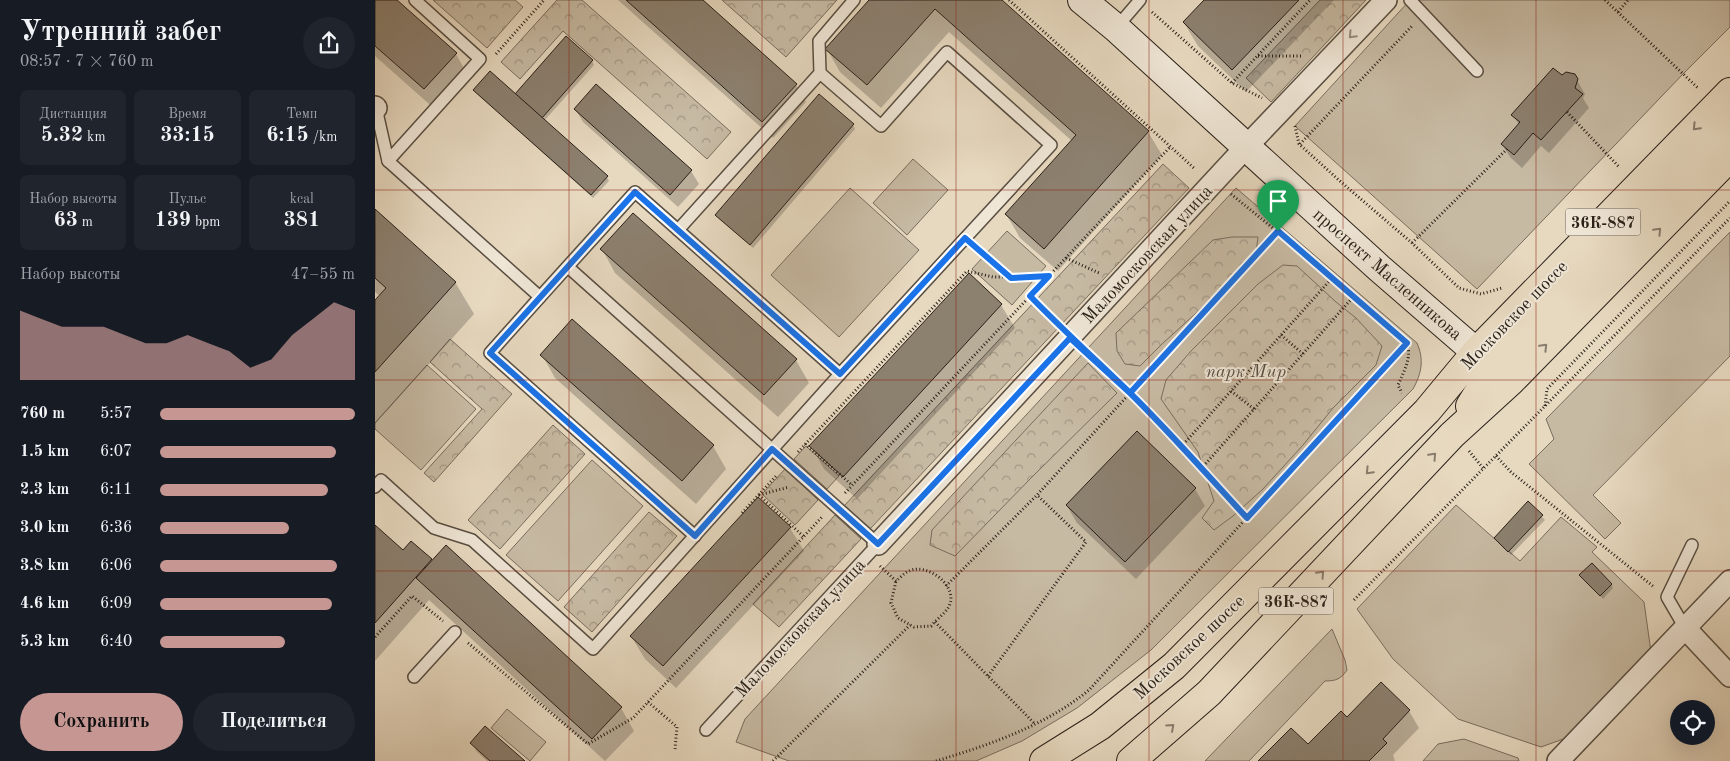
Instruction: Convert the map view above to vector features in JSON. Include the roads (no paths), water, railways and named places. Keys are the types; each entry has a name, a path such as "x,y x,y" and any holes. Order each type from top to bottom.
{"main road":[{"name":"проспект Масленникова","path":"1082,0 1116,28 1379,268 1493,367"},
{"name":"Московское шоссе","path":"1131,761 1209,693 1459,441 1493,367 1730,92"},
{"name":"Московское шоссе","path":"1493,367 1730,125"},
{"name":"Московское шоссе","path":"1044,761 1101,726 1174,666 1427,411 1493,367 1730,157"}],"street":[{"name":"Маломосковская улица","path":"873,550 1246,147 1386,0"},
{"path":"1558,761 1730,581"},
{"path":"1685,628 1730,676"}],"lane":[{"path":"388,161 480,58 415,0"},
{"path":"375,486 381,480 435,528 471,540 593,649 840,374 1051,145 947,52 881,126 821,73 819,41 854,0"},
{"path":"1410,0 1477,71"},
{"path":"1116,28 1139,1"},
{"path":"678,230 821,73"},
{"path":"376,107 388,161 541,297"},
{"path":"695,536 490,353 635,192 840,374"},
{"path":"567,267 834,505 873,550"},
{"path":"1685,628 1667,596 1692,545"},
{"name":"Маломосковская улица","path":"706,730 873,550"},
{"path":"414,677 455,632"}],"park label":[{"name":"парк Мир","path":"1246,371"}]}
